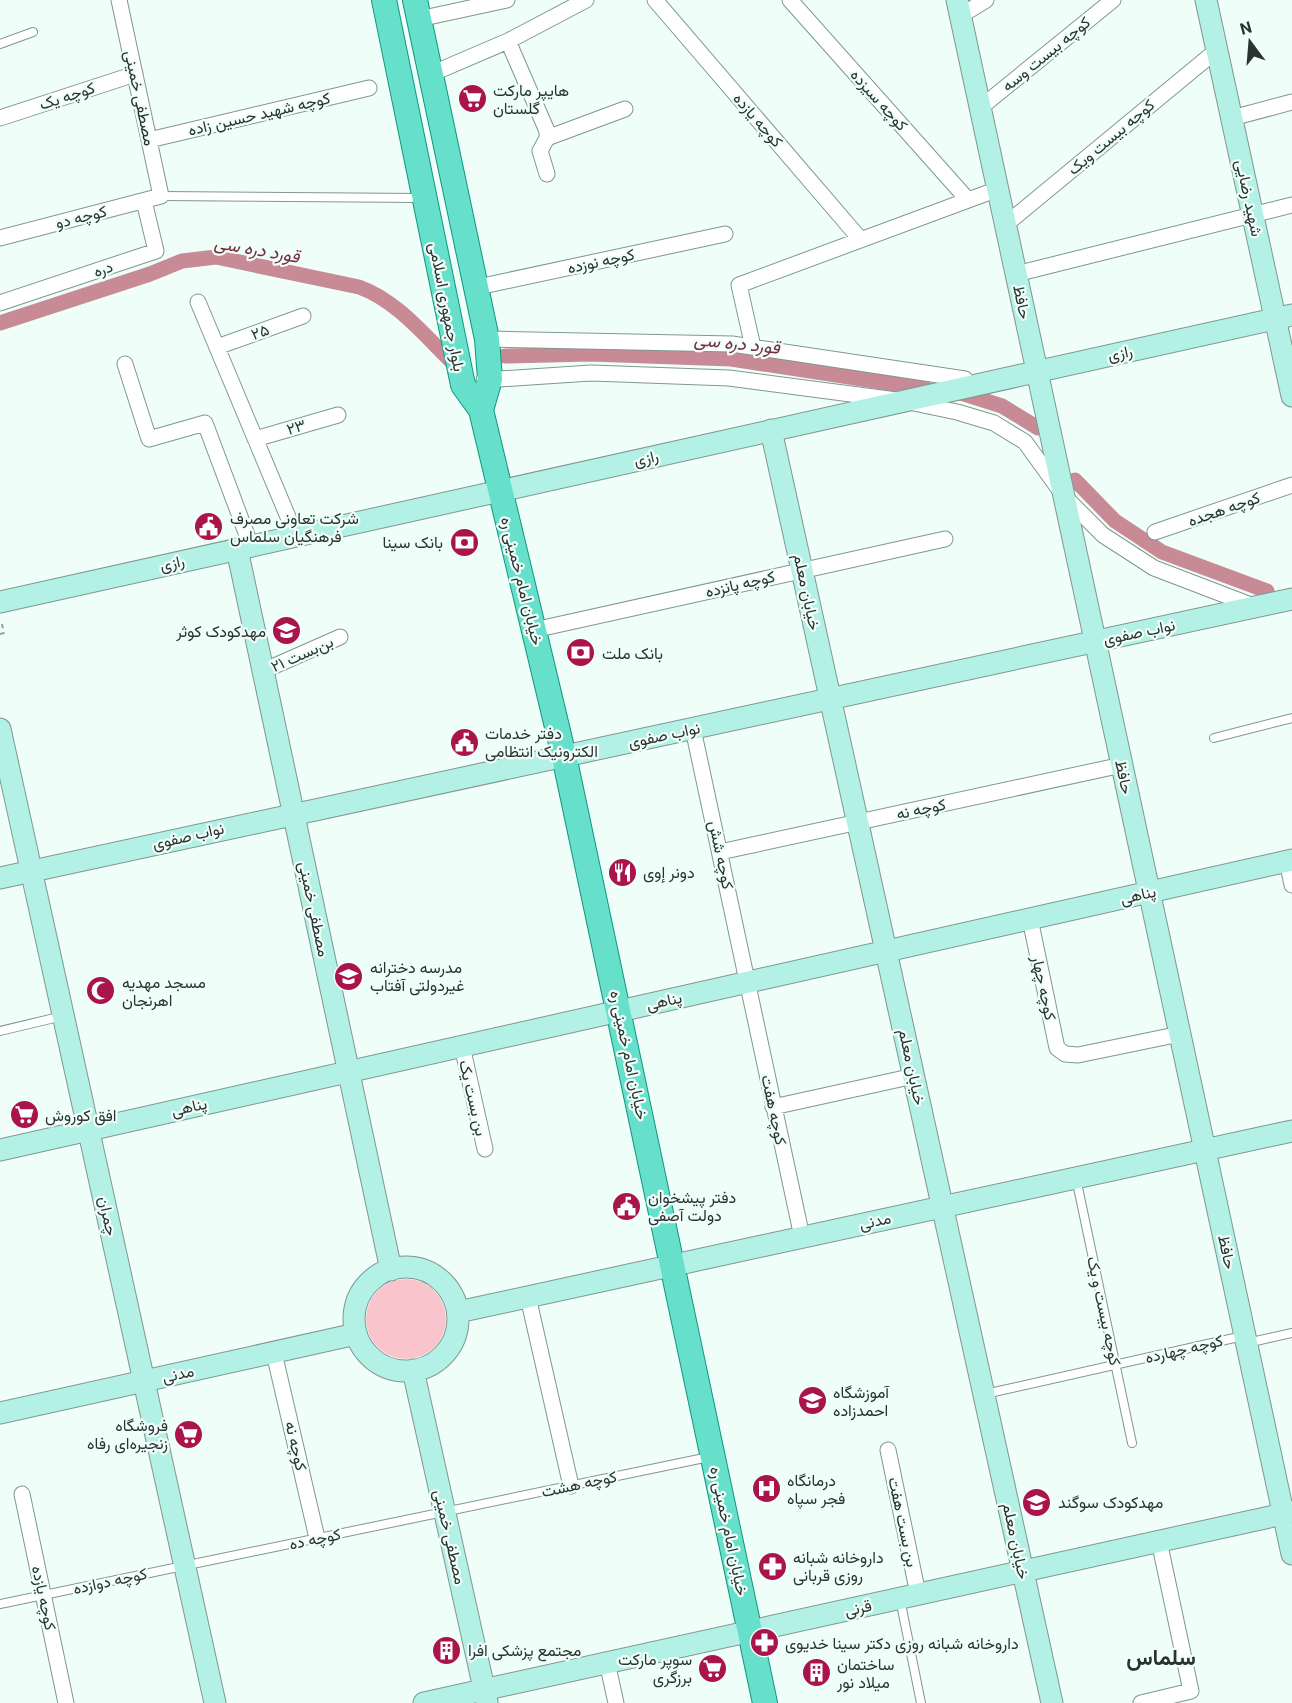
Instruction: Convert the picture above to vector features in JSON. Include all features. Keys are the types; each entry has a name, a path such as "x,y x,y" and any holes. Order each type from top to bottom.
{"main road":[{"name":"بلوار جمهوری اسلامی","path":"384,0 463,385 481,410"},
{"name":"بلوار جمهوری اسلامی","path":"417,10 478,288 487,339 490,379 481,410"},
{"name":"خیابان امام خمینی ره","path":"481,410 564,756 674,1265 765,1703"}],"street":[{"name":"مصطفی خمینی","path":"119,0 162,196"},
{"path":"417,10 507,0"},
{"name":"کوچه یازده","path":"655,0 861,240"},
{"name":"کوچه سیزده","path":"790,0 968,200"},
{"path":"958,8 986,0"},
{"name":"کوچه بیست وسه","path":"980,108 1113,0"},
{"name":"شهید رضایی","path":"1206,0 1253,215 1284,317 1292,396"},
{"path":"431,74 508,42 576,2"},
{"name":"حافظ","path":"958,8 1246,1339 1288,1513 1292,1554"},
{"path":"508,42 547,131 547,138 540,152 547,174"},
{"name":"کوچه بیست ویک","path":"1005,225 1217,50"},
{"name":"کوچه یک","path":"0,118 135,74"},
{"name":"کوچه شهید حسین زاده","path":"149,140 369,88"},
{"path":"1232,118 1292,102"},
{"path":"547,138 625,109"},
{"path":"753,347 739,285 998,189"},
{"name":"کوچه دو","path":"0,238 162,196"},
{"name":"دره","path":"0,303 156,251 144,201"},
{"path":"1016,274 1292,205"},
{"name":"کوچه نوزده","path":"478,288 725,234"},
{"path":"198,302 296,536"},
{"name":"۲۵","path":"217,347 303,316"},
{"name":"رازی","path":"0,602 1284,317"},
{"path":"487,339 590,339 753,347 964,379"},
{"path":"125,364 149,439 204,423 244,547"},
{"path":"463,385 490,379 591,373 729,378 904,401 994,423 1025,442 1064,496 1103,535 1154,568 1256,607"},
{"name":"۲۳","path":"255,439 338,415"},
{"name":"خیابان معلم","path":"771,430 1052,1703"},
{"name":"کوچه هجده","path":"1155,532 1292,485"},
{"name":"کوچه پانزده","path":"534,630 945,539"},
{"name":"مصطفی خمینی","path":"244,547 263,671 391,1270"},
{"name":"نواب صفوی","path":"0,878 1292,599"},
{"name":"بن‌بست ۲۱","path":"263,671 340,637"},
{"name":"چمران","path":"0,729 215,1703"},
{"name":"کوچه شش","path":"693,729 748,982"},
{"name":"کوچه نه","path":"720,852 1122,765"},
{"path":"1289,860 1292,885"},
{"name":"پناهی","path":"0,1150 1289,860"},
{"name":"کوچه چهار","path":"1030,919 1057,1048 1065,1054 1078,1055 1180,1034"},
{"name":"کوچه هفت","path":"748,982 802,1237"},
{"name":"بن بست یک","path":"462,1046 485,1149"},
{"path":"773,1107 914,1076"},
{"name":"مدنی","path":"458,1312 1292,1131"},
{"path":"412,1267 428,1271 442,1280 452,1293 458,1312 455,1338 448,1351 437,1361 413,1370 395,1370 382,1365 370,1357 356,1334 354,1320 361,1293 370,1282 391,1270 412,1267"},
{"path":"528,1297 570,1486"},
{"name":"مدنی","path":"0,1413 356,1334"},
{"name":"کوچه نه","path":"274,1353 318,1538"},
{"name":"مصطفی خمینی","path":"413,1370 486,1696"},
{"name":"بن بست هفت","path":"888,1450 909,1596"},
{"name":"کوچه یازده","path":"22,1494 66,1703"},
{"name":"قرنی","path":"424,1703 486,1696 607,1662 1288,1513"},
{"path":"1141,1703 1191,1691 1159,1541"},
{"path":"607,1662 616,1703"}],"lane":[{"path":"0,44 33,32"},
{"path":"162,196 425,198"},
{"path":"1214,738 1292,718"},
{"path":"0,1031 64,1016"},
{"name":"کوچه بیست و یک","path":"1076,1178 1132,1443"},
{"path":"1246,1339 1292,1333"},
{"name":"کوچه چهارده","path":"984,1394 1116,1364 1246,1339"},
{"name":"کوچه هشت","path":"444,1512 713,1456"},
{"name":"کوچه ده","path":"185,1566 444,1512"},
{"name":"کوچه دوازده","path":"0,1604 185,1566"},
{"path":"909,1596 921,1703"}],"path":[{"path":"0,616 4,633 0,634"}],"shaded area":[{"path":"406,1279 421,1282 434,1291 443,1304 446,1319 443,1334 434,1347 421,1356 406,1359 391,1356 378,1347 369,1334 366,1319 369,1304 378,1291 391,1282"}],"waterway":[{"name":"قورد دره سی","path":"0,323 150,274 182,261 216,257 359,287 397,309 452,362"},
{"name":"قورد دره سی","path":"505,356 591,354 731,359 927,389"},
{"name":"قورد دره سی","path":"961,393 1002,406 1038,428"},
{"path":"1075,480 1115,521 1162,552 1267,591"}],"place":[{"name":"هایپر مارکت گلستان","path":"472,99"},
{"name":"شرکت تعاونی مصرف فرهنگیان سلماس","path":"209,527"},
{"name":"بانک سینا","path":"464,542"},
{"name":"مهدکودک کوثر","path":"287,631"},
{"name":"بانک ملت","path":"581,653"},
{"name":"دفتر خدمات الکترونیک انتظامی","path":"464,742"},
{"name":"دونر إوی","path":"622,872"},
{"name":"مدرسه دخترانه غیردولتی آفتاب","path":"349,976"},
{"name":"مسجد مهدیه اهرنجان","path":"101,991"},
{"name":"افق کوروش","path":"24,1115"},
{"name":"دفتر پیشخوان دولت آصفی","path":"627,1206"},
{"name":"آموزشگاه احمدزاده","path":"812,1401"},
{"name":"فروشگاه زنجیره‌ای رفاه","path":"189,1434"},
{"name":"درمانگاه فجر سپاه","path":"766,1489"},
{"name":"مهدکودک سوگند","path":"1037,1502"},
{"name":"داروخانه شبانه روزی قربانی","path":"772,1566"},
{"name":"داروخانه شبانه روزی دکتر سینا خدیوی","path":"764,1643"},
{"name":"مجتمع پزشکی افرا","path":"447,1650"},
{"name":"سوپر مارکت برزگری","path":"713,1668"},
{"name":"ساختمان میلاد نور","path":"816,1673"}],"district":[{"name":"سلماس","path":"1161,1657"}]}
